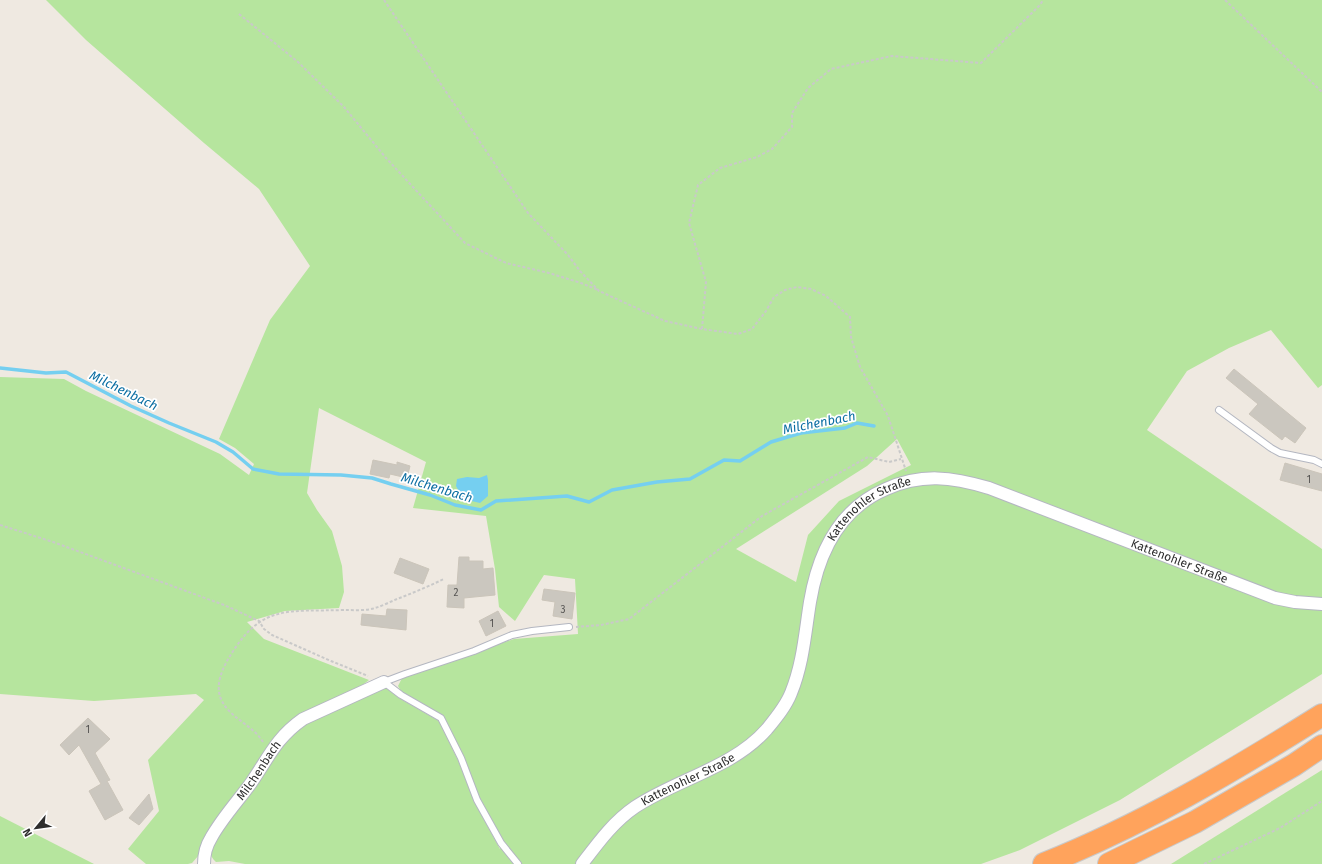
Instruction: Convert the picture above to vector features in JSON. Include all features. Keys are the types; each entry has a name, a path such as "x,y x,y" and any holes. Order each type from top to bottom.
{"highway":[{"path":"1044,864 1069,854 1183,799 1271,748 1322,715"},
{"path":"1108,864 1195,822 1294,765 1322,746"}],"street":[{"name":"Kattenohler Straße","path":"582,864 620,818 635,807 654,796 718,765 752,744 767,730 784,706 791,694 795,682 803,652 810,601 816,575 819,563 829,542 842,522 851,512 870,497 910,480 924,478 946,478 970,482 1275,598 1295,602 1322,604"},
{"name":"Milchenbach","path":"204,864 205,853 211,838 263,766 282,736 292,726 303,719 384,682"}],"lane":[{"path":"1219,410 1280,453 1314,460 1322,464"},
{"path":"384,682 474,651 512,635 569,627"},
{"path":"384,682 401,695 441,718 461,758 476,800 501,843 518,864"}],"path":[{"path":"384,0 528,213 568,255 580,271 599,291"},
{"path":"702,329 706,282 689,223 698,185 720,168 757,157 772,149 792,127 792,113 808,88 831,69 892,56 981,63 1040,5 1043,0"},
{"path":"1225,0 1322,92"},
{"path":"239,14 298,62 344,106 386,158 465,243 506,263 549,273 581,283 665,321 702,329 738,334 752,329 766,311 774,297 784,290 797,288 811,289 826,296 850,317 851,337 860,367 888,416 901,459 889,462 868,458 762,516 629,619 601,625 569,627"},
{"path":"0,525 53,542 224,605 259,621 264,629 272,635 330,661 384,682"},
{"path":"270,753 266,749 260,737 226,707 221,700 219,691 219,684 228,660 244,635 259,621 268,616 285,612 373,609 444,579"},
{"path":"1204,864 1280,828 1322,801"}],"green space":[{"path":"46,0 1322,0 1322,385 1318,388 1271,330 1229,348 1187,371 1147,430 1322,549 1322,674 1120,800 1020,850 981,864 245,864 229,861 216,862 211,854 211,845 294,729 383,683 399,698 439,721 458,760 474,801 500,849 503,842 478,798 442,717 402,693 398,686 403,676 514,639 578,634 575,579 544,575 515,621 499,607 495,569 486,516 413,508 426,462 319,408 307,493 332,531 342,566 344,592 339,608 285,611 247,622 264,639 369,680 352,693 301,716 192,863 146,864 128,849 159,811 148,760 204,700 196,694 94,701 0,694 0,377 64,379 86,391 220,454 249,475 254,464 235,448 219,439 270,320 310,266 259,189 86,40","holes":["897,439 911,465 839,501 808,535 796,582 736,549 867,466"]},
{"path":"1322,770 1322,864 1171,864"},
{"path":"0,816 94,864 0,864"}],"water":[{"path":"487,475 488,496 480,503 463,499 456,486 457,479 467,477 479,478"}],"building":[{"path":"1234,369 1306,428 1295,443 1285,436 1282,440 1249,414 1258,404 1226,378"},
{"path":"373,460 397,465 397,462 410,466 407,478 390,474 389,478 370,474"},
{"path":"1285,463 1322,474 1322,491 1280,480"},
{"path":"459,557 469,557 469,561 483,561 483,569 493,568 495,595 464,598 464,608 447,607 448,585 457,585"},
{"path":"400,558 429,569 423,584 394,573"},
{"path":"544,589 575,593 572,619 553,616 555,602 542,600"},
{"path":"387,609 407,610 406,630 361,625 362,614 386,616"},
{"path":"498,611 506,626 486,636 479,621"},
{"path":"88,718 110,739 95,753 110,780 107,781 123,810 105,820 89,791 101,784 79,745 69,755 60,745"},
{"path":"149,794 153,809 139,825 129,818"}],"waterway":[{"name":"Milchenbach","path":"0,368 46,373 66,372 131,406 216,442 233,452 253,469 279,474 341,475 372,478 430,495 455,505 481,510 496,501 567,496 589,502 612,490 657,482 690,479 724,460 740,461 771,442 801,433 845,428 857,423 874,426"}]}
